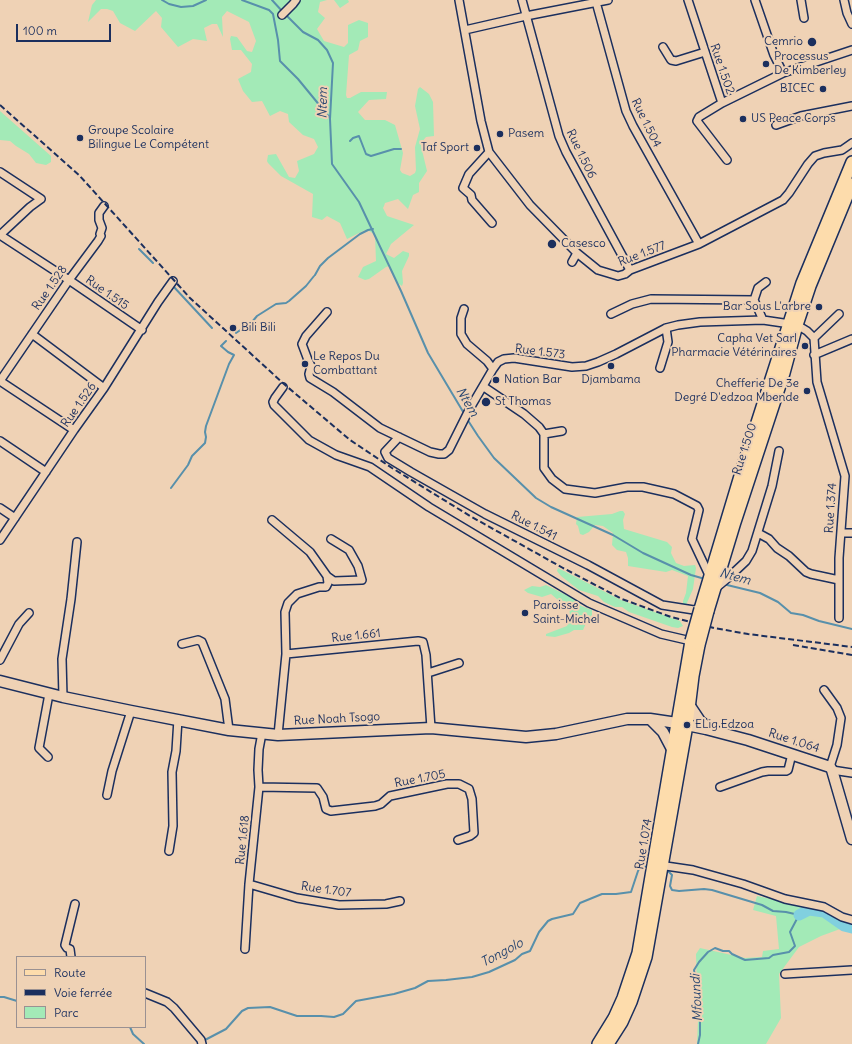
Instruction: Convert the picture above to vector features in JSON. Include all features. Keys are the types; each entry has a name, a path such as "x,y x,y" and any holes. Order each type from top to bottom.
{"main road":[{"name":"Rue 1.500","path":"704,610 716,588 737,515 784,373 802,283 852,162"},
{"name":"Rue 1.500","path":"704,610 709,575 793,324 852,184"},
{"path":"704,610 695,643 690,706 700,721 711,729 720,733"},
{"name":"Rue 1.074","path":"608,1044 622,1022 631,1002 644,964 650,937 658,865 695,643"},
{"name":"Rue Noah Tsogo","path":"0,681 49,694 131,711 229,730 278,735 431,728 496,735 540,736 573,731 627,719 650,719 682,724"},
{"name":"Rue 1.074","path":"669,799 673,751 690,706"},
{"path":"650,719 664,732 673,751"},
{"name":"Rue 1.064","path":"682,724 768,746 831,769"},
{"path":"831,769 852,839"},
{"name":"Rue 1.074","path":"598,1044 614,1018 630,982 658,865"}],"street":[{"path":"282,16 296,0"},
{"name":"Rue 1.577","path":"459,0 481,121 489,152 530,205 577,253 598,270 618,276 699,244 783,200 790,193 808,164 815,156 824,152 842,150 852,143"},
{"path":"522,0 526,16"},
{"path":"465,30 608,0"},
{"name":"Rue 1.502","path":"688,0 722,103 783,73 852,50"},
{"path":"755,0 774,55 783,73"},
{"path":"801,0 804,18"},
{"path":"844,0 847,14 852,24"},
{"name":"Rue 1.504","path":"596,2 626,111 699,244"},
{"name":"Rue 1.506","path":"526,16 559,136 566,152 630,270"},
{"path":"663,47 671,60 676,61 705,52"},
{"path":"722,103 699,117 697,121 727,160"},
{"path":"776,124 801,116 852,106"},
{"path":"489,152 469,174 463,188 471,195 472,200 492,223"},
{"path":"0,172 41,199 30,207 0,235"},
{"name":"Rue 1.528","path":"0,381 101,236 100,234 102,228 99,213 104,206"},
{"name":"Rue 1.515","path":"0,235 142,330"},
{"path":"572,262 577,253"},
{"name":"Rue 1.526","path":"0,540 104,388 142,330 158,302 173,281"},
{"path":"763,320 754,300 758,288 766,282"},
{"path":"611,314 632,304 651,298 754,300"},
{"path":"464,309 461,318 461,334 467,344 487,360 493,369"},
{"name":"Rue 1.573","path":"327,312 306,336 302,344 311,366 309,374 310,378 332,392 380,428 430,452 439,454 444,454 448,450 493,369 498,362 504,359 514,358 572,367 586,366 616,354 666,328 700,322 763,320 793,324"},
{"path":"793,324 807,331 814,338 839,314"},
{"path":"660,368 668,342 666,328"},
{"path":"32,334 104,388"},
{"name":"Rue 1.374","path":"814,338 816,382 848,476 841,533 839,618"},
{"path":"814,355 852,339"},
{"path":"0,381 74,430"},
{"path":"283,387 275,398 273,402 274,405 309,440 336,455 370,467 429,507 589,603 662,634 695,643"},
{"path":"484,387 524,414 539,427 544,434 544,468 552,479 565,489 595,494 627,487 643,487 674,494 697,506 699,510 692,539 709,575"},
{"path":"544,434 562,431"},
{"name":"Rue 1.541","path":"399,437 385,452 388,458 410,472 486,514 588,565 662,605 704,610"},
{"path":"0,441 46,472"},
{"path":"716,588 746,561 752,551 772,486 779,451"},
{"path":"0,508 16,518"},
{"path":"272,520 310,552 320,564 327,576 328,583 326,587 318,587 297,594 288,603 285,612 286,654 278,735"},
{"path":"758,533 789,556 806,572 839,580"},
{"path":"841,533 852,533"},
{"path":"327,576 334,581 362,580 356,562 349,550 332,539"},
{"path":"63,697 62,660 71,599 77,542"},
{"path":"0,660 19,624 29,613"},
{"path":"182,644 198,640 202,642 225,699 229,730"},
{"name":"Rue 1.661","path":"286,654 418,641 422,642 428,673 431,728"},
{"path":"428,673 459,663"},
{"path":"824,690 837,708 841,718 837,745 831,769 852,772"},
{"path":"48,757 39,748 49,694"},
{"path":"107,795 112,771 131,711"},
{"path":"169,851 173,826 172,772 176,751 178,719"},
{"name":"Rue 1.618","path":"245,948 249,884 259,787 258,756 262,733"},
{"path":"720,787 768,770 786,772 788,770 792,754"},
{"name":"Rue 1.705","path":"259,787 318,788 323,797 326,808 331,811 375,806 381,804 390,796 447,784 459,784 469,789 472,799 474,834 458,840"},
{"path":"658,865 693,870 743,884 785,899 824,907 842,917 852,920"},
{"name":"Rue 1.707","path":"249,884 298,898 340,905 386,904 400,901"},
{"path":"71,956 70,949 65,945 75,904"},
{"path":"785,974 852,970"},
{"path":"146,993 167,1002 174,1008 201,1040 202,1044"}],"green space":[{"path":"96,0 327,0 320,2 318,12 325,18 317,29 324,41 344,47 348,43 348,25 359,20 368,23 368,37 360,41 358,50 349,55 346,95 347,98 350,98 361,92 387,92 386,99 369,100 358,112 365,120 385,120 395,125 403,153 400,170 402,173 410,176 415,173 416,170 415,147 420,129 415,106 418,89 420,87 429,94 433,102 434,136 426,137 421,143 427,171 419,183 419,192 413,195 408,209 398,199 385,203 383,208 387,216 414,225 391,244 386,254 394,258 403,251 409,253 402,271 402,286 398,283 389,266 369,279 365,280 358,277 363,267 376,261 375,235 368,230 365,230 347,239 340,223 327,216 322,220 312,217 313,194 281,176 268,163 268,155 276,154 289,177 295,178 299,171 297,161 314,154 318,147 314,139 303,135 289,122 288,114 280,111 270,116 262,101 252,102 243,91 238,79 251,72 252,64 241,50 232,50 230,39 231,36 237,37 247,51 252,52 256,41 249,22 227,11 222,17 223,37 217,24 212,24 204,28 207,41 193,39 178,47 161,27 162,18 156,11 135,31 120,23 113,11 107,9 101,9 88,22 92,5"},
{"path":"334,0 348,0 349,2 340,8"},
{"path":"0,111 51,156 51,162 46,165 36,163 29,154 10,141 0,140"},
{"path":"623,511 625,514 623,520 624,529 667,542 672,547 671,553 676,563 684,566 695,565 696,568 693,589 686,605 683,604 683,601 686,593 688,576 672,570 666,572 628,566 626,552 617,550 612,545 613,533 603,526 595,525 589,532 583,535 580,534 576,524 577,517 612,514"},
{"path":"558,568 621,600 680,621 683,626 678,628 672,627 629,612 622,607 615,607 604,602 598,596 579,590 561,576 557,571"},
{"path":"546,585 572,598 581,606 592,610 592,615 588,619 583,630 574,630 555,637 546,636 546,634 567,626 570,618 569,604 558,600 551,594 542,597 528,593 524,590 532,586 540,587"},
{"path":"757,896 825,910 846,922 846,929 840,929 821,936 799,947 779,974 781,1018 766,1044 697,1044 698,1021 696,954 700,948 745,958 762,957 763,951 779,949 776,916 753,910"}],"waterway":[{"path":"162,0 169,4 181,7 193,6 206,0"},
{"path":"242,0 269,10 273,14 280,61 298,79 330,118"},
{"name":"Ntem","path":"272,0 282,11"},
{"name":"Ntem","path":"285,14 303,32 318,40 327,50 333,63 330,119 332,164 359,202 401,291 428,353 465,415"},
{"path":"350,141 359,136 366,154 371,156 394,149 401,149"},
{"path":"315,275 320,266 328,258 360,234 373,229"},
{"path":"139,249 153,263"},
{"path":"236,333 252,322 257,316 276,304 286,303 289,301 306,286 314,276"},
{"path":"173,286 212,328"},
{"path":"171,488 188,465 192,456 205,443 206,426 229,364 234,355 221,346 226,341"},
{"name":"Ntem","path":"467,419 494,458 536,498 551,507 613,535 643,553 691,575 705,579"},
{"name":"Ntem","path":"723,584 760,593 778,602 791,613 852,629"},
{"name":"Tongolo","path":"203,1041 226,1029 242,1011 248,1008 270,1007 297,1016 334,1017 343,1014 356,1001 394,994 415,988 428,981 472,977 489,972 530,951 539,932 548,921 573,914 580,903 602,894 631,892 641,866 649,867"},
{"name":"Mfoundi","path":"665,870 672,875 670,886 672,890 712,890 762,905 773,911 799,915 790,932 795,946 789,952 773,955 769,958 745,960 729,951 723,951 715,948 708,952 699,962 694,970 700,1008 700,1035 698,1044"},
{"name":"Mfoundi","path":"799,915 809,910 824,912 844,926 852,928"},
{"name":"Tongolo","path":"0,997 16,1001"},
{"name":"Tongolo","path":"130,1028 133,1034 144,1044"}],"railway":[{"path":"0,105 79,175 190,298 284,384 350,440 392,468 470,516 622,599 671,617 714,628 748,634 852,647"},
{"path":"793,645 852,655"}],"place":[{"name":"Cemrio","path":"812,42"},
{"name":"Processus De Kimberley","path":"766,64"},
{"name":"BICEC","path":"823,89"},
{"name":"US Peace Corps","path":"743,119"},
{"name":"Pasem","path":"500,134"},
{"name":"Groupe Scolaire Bilingue Le Compétent","path":"80,138"},
{"name":"Taf Sport","path":"477,148"},
{"name":"Casesco","path":"552,244"},
{"name":"Bar Sous L'arbre","path":"819,307"},
{"name":"Bili Bili","path":"233,328"},
{"name":"Capha Vet Sarl Pharmacie Vétérinaires","path":"805,346"},
{"name":"Le Repos Du Combattant","path":"305,364"},
{"name":"Djambama","path":"611,366"},
{"name":"Nation Bar","path":"496,380"},
{"name":"Chefferie De 3e Degré D'edzoa Mbende","path":"807,391"},
{"name":"St Thomas","path":"486,402"},
{"name":"Paroisse Saint-Michel","path":"525,613"},
{"name":"ELig Edzoa","path":"687,725"}]}
